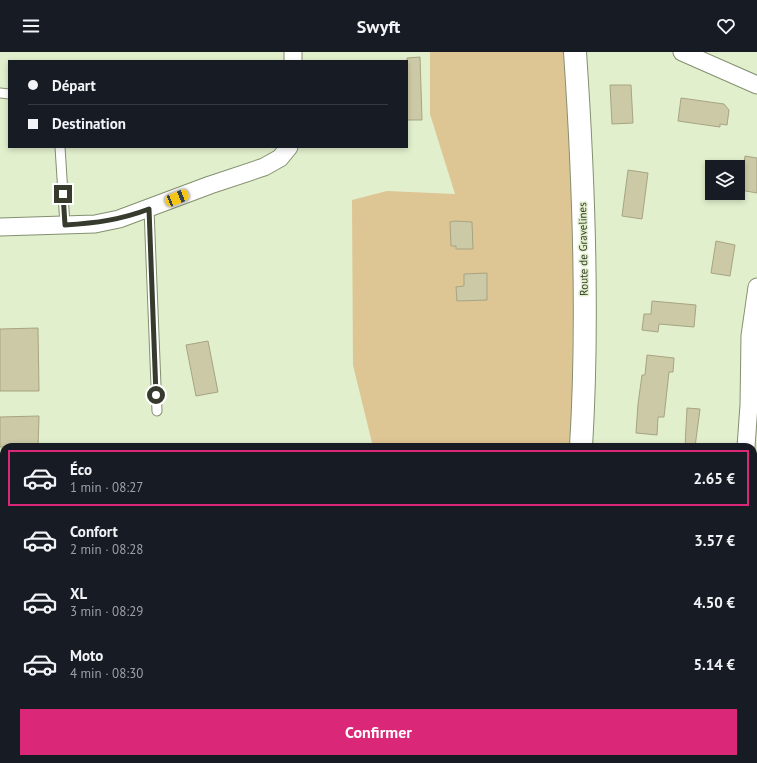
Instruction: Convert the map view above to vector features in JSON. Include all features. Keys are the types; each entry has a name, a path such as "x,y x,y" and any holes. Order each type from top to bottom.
{"main road":[{"name":"Route de Gravelines","path":"575,52 582,185 584,273 585,372 581,443"}],"street":[{"path":"682,52 757,85"},
{"path":"0,227 65,225 109,221 129,216 210,185 264,167 280,158 288,148"},
{"path":"747,443 753,405 750,336 757,288"}],"lane":[{"path":"60,148 65,225"},
{"path":"149,209 157,411"}],"shaded area":[{"path":"430,52 565,52 574,224 572,410 570,443 372,443 353,365 352,200 387,191 455,194 430,114"}],"building":[{"path":"420,57 422,120 408,120 407,58"},
{"path":"610,85 631,85 633,123 612,124"},
{"path":"681,98 724,104 729,110 727,125 720,124 720,127 678,121"},
{"path":"745,156 757,158 757,193 745,191"},
{"path":"628,170 648,173 642,219 622,216"},
{"path":"450,222 472,222 473,249 456,249 456,246 451,246"},
{"path":"716,241 735,245 730,276 711,273"},
{"path":"487,273 487,300 457,301 456,287 464,286 464,274"},
{"path":"652,301 696,305 694,327 659,324 658,332 642,330 644,314 651,314"},
{"path":"38,328 39,391 0,391 0,329"},
{"path":"208,341 218,392 196,396 186,345"},
{"path":"647,355 674,358 673,372 669,372 664,417 658,417 657,435 636,433 642,375 645,375"},
{"path":"687,408 700,409 696,443 685,443"},
{"path":"39,416 38,443 0,443 0,417"}],"route":[{"path":"63,194 65,225 95,224 119,219 149,209 156,395"}]}
